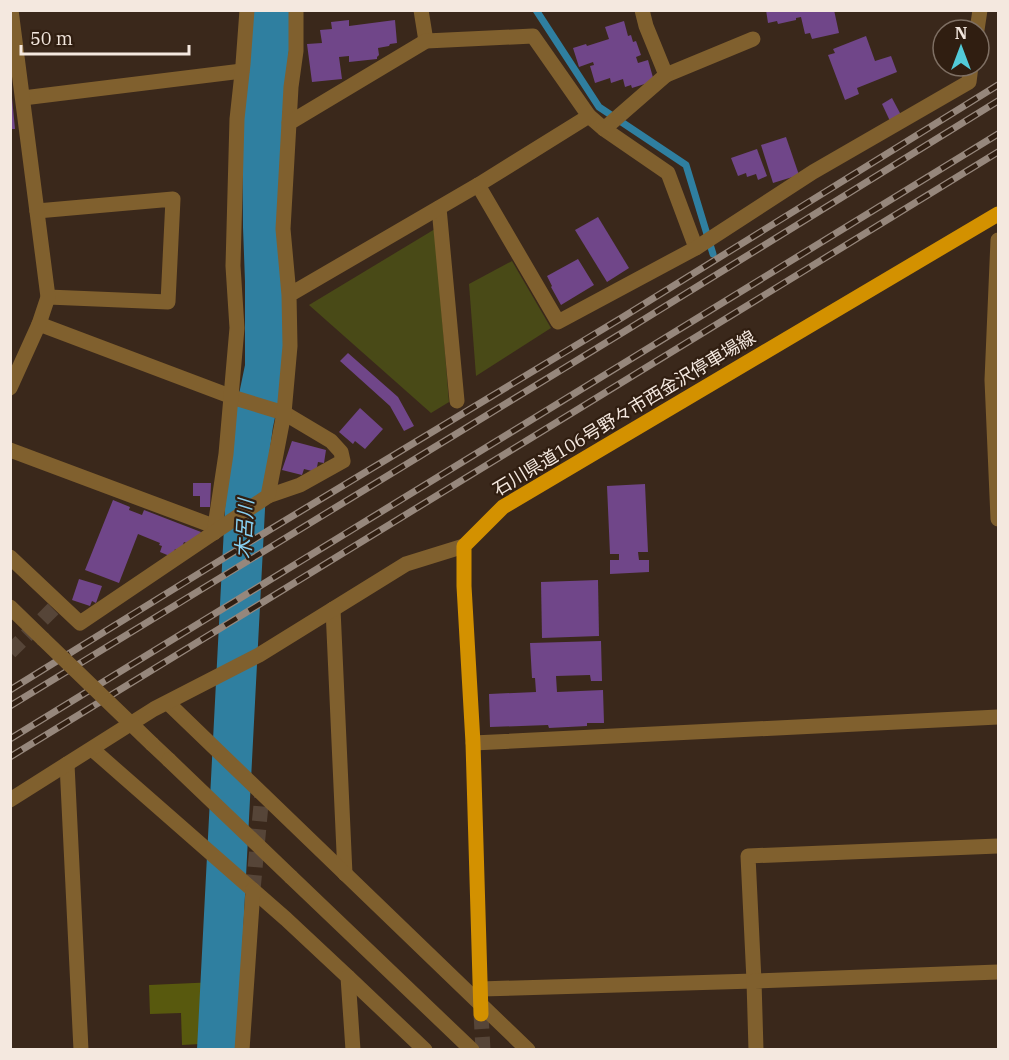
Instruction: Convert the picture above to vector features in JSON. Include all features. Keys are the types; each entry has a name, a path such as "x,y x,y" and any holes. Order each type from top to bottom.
{"main road":[{"name":"石川県道106号野々市西金沢停車場線","path":"464,546 502,507 999,214"},
{"path":"464,546 464,586 473,743 480,1003"}],"street":[{"path":"10,388 39,324 48,297 11,10"},
{"path":"218,529 233,397 237,328 233,266 234,211 237,119 247,10"},
{"path":"265,499 290,346 289,295 283,229 291,87 296,51 296,10"},
{"path":"421,10 426,40"},
{"path":"642,10 666,75"},
{"path":"289,123 426,40 533,36 589,116 612,123 668,172 706,242"},
{"path":"612,123 666,75 753,39"},
{"path":"22,98 242,71"},
{"path":"477,185 558,322 706,242 813,172 969,82 970,78"},
{"path":"289,295 439,208 589,116"},
{"path":"37,211 173,199 168,302 48,297"},
{"path":"439,208 457,401"},
{"path":"999,240 992,380 999,519"},
{"path":"10,557 80,623 265,499 300,485 343,461 340,452 331,441 280,412 233,397 39,324"},
{"path":"10,450 218,529"},
{"path":"10,800 154,709 259,655 406,564 464,546"},
{"path":"10,607 472,1050"},
{"path":"333,609 345,874"},
{"path":"168,703 528,1050"},
{"path":"473,743 999,717"},
{"path":"92,749 286,919 424,1050"},
{"path":"68,764 81,1050"},
{"path":"756,1050 748,856 999,846"},
{"path":"242,1050 250,887"},
{"path":"480,1003 754,981 999,972"},
{"path":"348,977 352,1050"}],"shaded area":[{"path":"435,229 449,402 431,413 309,305"},
{"path":"512,261 551,328 476,376 469,284"},
{"path":"217,982 219,1043 182,1045 181,1013 150,1014 149,985"}],"building":[{"path":"766,10 834,10 839,33 812,39 810,33 805,34 801,17 778,24 777,21 768,23"},
{"path":"349,20 349,26 395,20 397,43 378,48 377,59 349,62 349,56 339,57 342,79 312,82 307,44 322,43 320,30 332,29 331,22"},
{"path":"624,21 628,36 631,35 633,42 636,41 641,55 636,57 638,63 648,60 654,81 632,88 631,85 625,87 623,79 611,83 610,78 595,83 590,66 594,65 593,62 579,67 573,48 609,39 605,27"},
{"path":"866,36 875,61 891,56 897,72 857,88 859,94 845,100 828,55 835,53 833,49"},
{"path":"10,98 12,98 15,129 10,129"},
{"path":"892,98 901,115 890,121 882,104"},
{"path":"786,137 799,175 773,183 761,145"},
{"path":"757,149 767,176 758,180 756,174 747,177 746,173 738,176 731,158"},
{"path":"598,217 629,268 607,282 575,230"},
{"path":"578,259 594,285 561,305 547,276"},
{"path":"348,353 398,397 414,426 404,431 390,406 340,361"},
{"path":"360,408 383,429 365,449 355,441 353,444 339,432"},
{"path":"292,441 326,450 324,463 318,462 316,472 304,469 302,475 282,470"},
{"path":"193,483 211,483 210,507 200,507 200,496 193,496"},
{"path":"645,484 648,552 638,552 639,560 649,560 649,572 610,574 610,560 619,560 619,554 610,554 607,486"},
{"path":"113,500 142,515 144,510 201,532 197,542 192,545 184,542 180,552 175,549 172,557 160,552 162,546 159,545 160,543 138,534 119,583 85,570"},
{"path":"79,579 102,586 96,603 92,601 90,606 72,600"},
{"path":"598,580 599,636 542,638 541,582"},
{"path":"601,641 602,681 591,681 590,675 556,676 557,692 603,690 604,723 549,728 548,725 490,727 489,694 536,692 535,678 532,678 530,643"}],"waterway":[{"name":"木呂川","path":"217,1050 247,470 253,425 265,367 262,119 273,10"},
{"path":"536,10 599,107 686,165 713,254"}],"tunnel":[{"path":"10,652 57,605"},
{"path":"253,890 262,794"},
{"path":"481,1014 483,1050"}],"railway":[{"path":"10,690 271,529 623,317 998,85"},
{"path":"10,706 998,101"},
{"path":"10,739 998,134"},
{"path":"10,757 998,152"}]}
